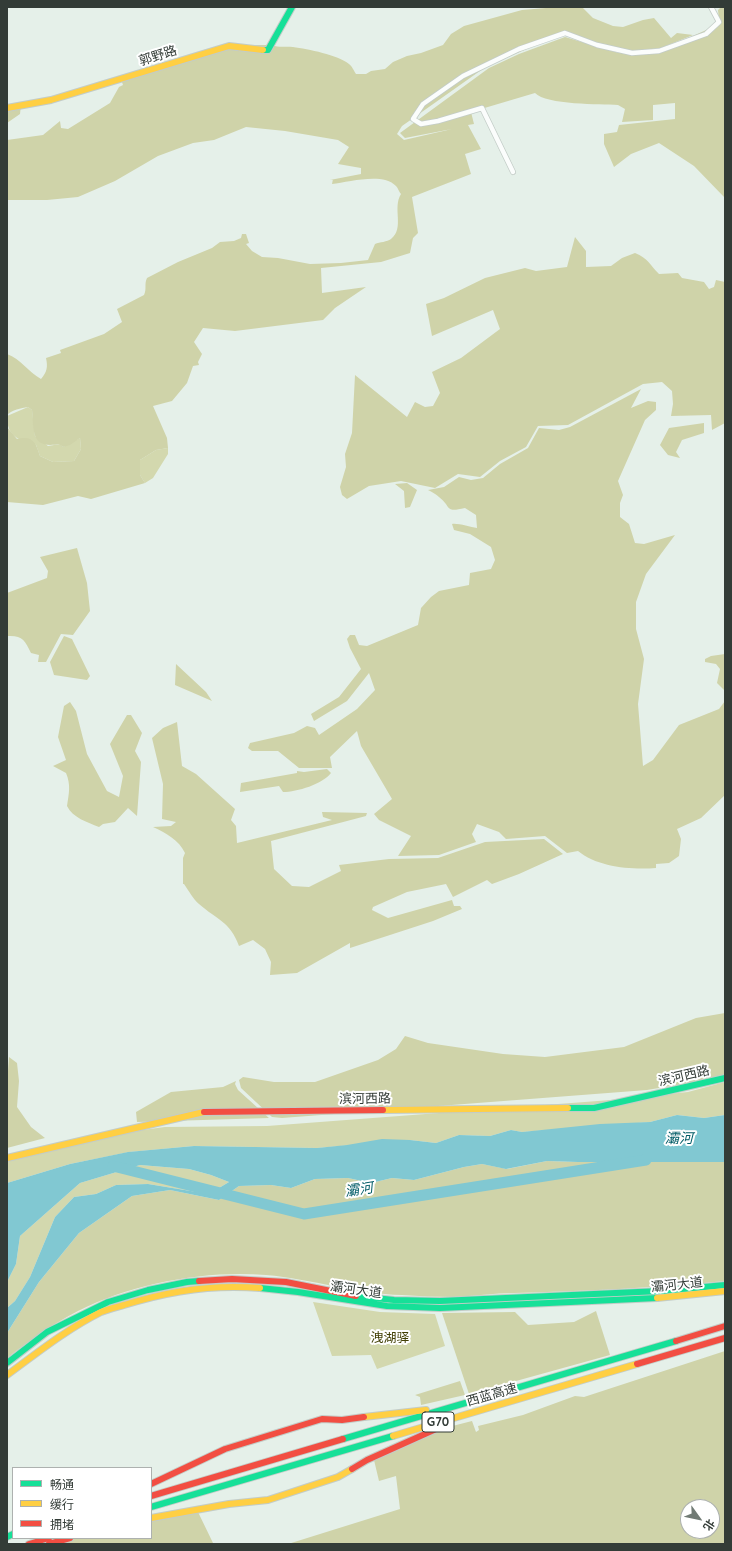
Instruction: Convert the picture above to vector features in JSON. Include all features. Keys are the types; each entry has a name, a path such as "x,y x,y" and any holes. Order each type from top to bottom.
{"main road":[{"name":"郭野路","path":"7,108 51,100 229,46 268,50 292,7"},
{"name":"滨河西路","path":"7,1158 203,1112 594,1108 725,1078"},
{"name":"灞河大道","path":"7,1363 47,1332 108,1302 148,1290 187,1282 232,1279 280,1282 356,1296 394,1300 440,1301 660,1291 725,1285"},
{"name":"灞河大道","path":"7,1375 53,1341 102,1312 146,1298 195,1289 227,1287 258,1288 298,1292 387,1306 440,1308 662,1298 725,1291"},
{"name":"西蓝高速","path":"152,1496 725,1326"},
{"name":"西蓝高速","path":"152,1507 725,1338"},
{"path":"152,1484 225,1448 322,1419 342,1420 418,1411 493,1395"},
{"path":"152,1518 230,1504 268,1500 338,1477 367,1460 431,1431 494,1406"},
{"path":"29,1544 46,1539"},
{"path":"49,1544 66,1539"}],"street":[{"path":"513,172 482,108 438,121 421,124 413,119 423,104 463,76 519,49 565,33 597,45 632,53 658,51 706,34 719,22 711,7"}],"green space":[{"path":"582,7 593,18 613,26 623,27 654,18 671,38 677,33 693,35 661,48 634,51 596,45 571,34 559,35 487,66 402,126 397,134 404,140 452,129 405,138 400,133 489,68 519,54 565,37 619,53 662,50 715,26 719,20 718,10 721,7 725,7 725,198 694,166 659,143 631,154 614,167 604,144 604,134 617,132 619,125 675,119 675,103 653,105 653,120 622,122 625,109 618,105 562,102 541,97 535,93 471,112 474,124 468,125 481,149 465,154 471,174 412,197 418,233 413,238 410,253 381,262 321,268 322,293 366,287 335,308 323,320 235,331 203,328 194,342 202,354 198,362 199,365 193,366 187,383 172,401 153,406 167,438 168,448 156,450 140,460 140,475 145,483 91,499 78,496 43,505 7,502 7,427 17,439 27,438 33,441 40,456 53,462 74,461 81,449 80,438 70,445 63,447 59,444 43,444 39,441 34,432 32,410 28,407 14,411 7,415 7,354 12,356 41,379 45,374 47,364 46,358 61,353 60,350 104,334 122,322 117,309 144,295 147,278 178,262 212,248 220,242 234,241 241,238 242,234 246,234 249,243 246,244 252,251 262,257 278,258 310,264 368,260 375,244 391,239 395,234 398,224 398,205 401,194 396,186 383,180 366,179 332,184 333,179 361,174 361,168 338,164 349,147 338,140 285,131 246,127 214,140 193,143 158,156 115,181 78,197 47,200 7,200 7,140 43,135 60,121 61,128 68,129 110,103 119,87 123,85 121,79 224,45 272,45 307,49 344,61 352,67 356,74 366,74 371,71 385,69 393,62 407,56 421,53 443,45 451,34 464,26 522,10"},
{"path":"21,105 20,114 7,123 7,108"},
{"path":"575,237 586,251 586,267 611,266 622,258 635,253 646,259 659,274 678,273 682,278 704,282 709,289 714,287 716,280 725,282 725,423 712,430 711,415 671,416 673,404 672,391 662,382 643,384 568,425 538,426 526,447 500,461 480,477 458,474 435,488 401,481 369,486 347,499 342,495 340,487 346,467 345,454 352,433 355,375 407,417 415,402 425,407 433,406 440,393 432,372 461,358 500,329 493,310 432,336 426,304 444,298 485,278 525,268 536,271 567,267"},
{"path":"641,389 631,408 648,401 656,402 656,410 645,420 618,481 623,495 620,503 620,517 629,524 635,543 644,544 675,535 646,574 636,602 636,629 644,659 638,704 643,766 653,760 679,725 719,709 725,701 725,795 701,818 677,829 681,839 679,856 669,863 656,864 656,868 625,868 595,861 578,851 567,853 545,836 506,839 499,832 477,824 472,834 476,842 439,855 398,856 411,836 379,820 374,814 392,799 361,746 357,731 330,757 332,768 299,768 278,751 252,751 248,748 250,743 294,733 307,726 315,728 319,735 357,709 375,690 369,673 347,701 314,721 311,714 339,697 361,669 347,639 350,635 355,635 359,645 367,646 418,625 421,608 431,597 439,591 469,585 470,573 491,569 495,560 491,547 470,534 454,530 452,524 477,528 476,515 465,508 454,510 449,508 438,496 428,490 444,487 459,477 471,480 483,478 500,464 528,448 539,428 559,430 570,427"},
{"path":"28,407 32,410 35,436 48,446 60,444 63,447 80,438 81,449 74,461 53,462 40,456 36,445 19,439 12,433 9,429 7,416"},
{"path":"704,423 704,433 682,440 676,452 680,458 668,455 660,445 669,428"},
{"path":"168,448 168,454 153,478 145,483 140,475 140,460 156,450"},
{"path":"407,483 417,490 410,507 405,508 404,491 395,484"},
{"path":"77,548 87,583 90,611 73,635 61,634 46,662 38,662 39,655 31,653 22,639 16,636 7,636 7,593 47,578 48,571 40,557"},
{"path":"64,636 72,639 90,676 87,680 54,675 50,662"},
{"path":"725,654 725,691 717,683 720,669 716,664 705,662 705,659 711,656"},
{"path":"176,664 206,692 212,701 175,685"},
{"path":"70,702 76,711 87,754 107,791 119,797 123,776 110,744 127,715 131,715 142,733 135,751 141,762 137,816 128,808 115,822 103,824 99,827 77,817 67,806 69,789 68,777 66,773 53,766 66,760 58,737 64,706"},
{"path":"177,722 182,766 196,774 235,809 231,820 236,826 237,843 332,820 323,817 322,812 367,813 366,816 271,841 274,869 292,886 309,887 341,871 339,865 389,859 438,858 485,842 544,839 563,854 519,874 492,884 487,880 453,897 446,884 407,892 373,907 372,910 388,918 452,900 454,906 460,906 462,909 433,921 350,948 350,943 297,973 270,975 271,962 265,949 253,940 239,946 227,926 195,900 183,884 183,858 185,853 172,837 153,827 171,826 176,822 162,819 163,784 152,738 163,728"},
{"path":"327,769 331,773 322,781 302,789 283,792 279,786 240,792 241,783 297,773 297,771 304,772"},
{"path":"725,1013 725,1077 647,1090 282,1118 272,1117 241,1088 239,1080 243,1077 274,1082 315,1082 378,1060 396,1049 405,1036 428,1043 503,1054 545,1057 624,1047 696,1018"},
{"path":"9,1057 17,1063 19,1081 17,1107 31,1127 45,1138 7,1148 7,1085"},
{"path":"236,1081 235,1084 238,1090 269,1118 137,1122 136,1112 171,1092 223,1087"},
{"path":"725,1082 725,1115 704,1118 677,1115 650,1122 522,1132 511,1130 490,1136 459,1135 436,1143 410,1140 317,1148 194,1146 129,1152 70,1164 7,1183 7,1158 82,1138 165,1127 267,1126 611,1100 688,1092"},
{"path":"547,1161 725,1162 725,1281 672,1286 448,1297 368,1292 266,1275 243,1274 195,1277 146,1286 99,1301 60,1321 7,1358 7,1333 39,1282 79,1233 132,1196 170,1190 219,1200 239,1186 271,1185 291,1188 315,1179 348,1178 371,1183 392,1178 414,1180 464,1167 482,1164 507,1169"},
{"path":"140,1165 189,1169 229,1182 209,1194 148,1184 116,1185 96,1194 74,1197 55,1217 30,1277 15,1301 7,1308 7,1282 16,1264 20,1236 80,1183"},
{"name":"洩湖驿","path":"313,1302 380,1312 435,1314 445,1346 377,1369 371,1355 332,1356"},
{"path":"596,1311 610,1355 469,1394 442,1313 515,1312 528,1325 574,1322"},
{"path":"725,1351 725,1544 288,1544 400,1509 396,1476 379,1481 374,1460 425,1433 472,1421 476,1432 479,1430 478,1426 523,1415 575,1396 584,1397"},
{"path":"460,1381 465,1395 421,1405 420,1397 415,1395"},
{"path":"198,1512 213,1543 54,1544 70,1539 152,1539 152,1521"}],"water":[{"name":"灞河","path":"677,1115 704,1118 725,1115 725,1162 547,1161 506,1169 482,1164 464,1167 414,1180 392,1178 371,1183 348,1178 315,1179 291,1188 271,1185 239,1186 219,1200 170,1190 132,1196 79,1233 39,1282 7,1333 7,1308 15,1301 30,1277 55,1217 74,1197 96,1194 116,1185 148,1184 209,1194 229,1182 189,1169 140,1165 80,1183 20,1236 16,1264 7,1282 7,1183 70,1164 128,1152 194,1146 317,1148 382,1139 436,1143 459,1135 490,1136 511,1130 522,1132 600,1124 650,1122"}],"waterway":[{"name":"灞河","path":"113,1166 304,1214 646,1160"}],"traffic: fast":[{"path":"263,50 268,50 292,7"},
{"path":"568,1108 594,1108 725,1078"},
{"path":"7,1363 47,1332 108,1302 148,1290 199,1281"},
{"path":"356,1296 394,1300 440,1301 660,1291 725,1285"},
{"path":"260,1288 298,1292 387,1306 440,1308 657,1298"},
{"path":"343,1439 676,1341"},
{"path":"152,1507 393,1436"},
{"path":"7,1537 12,1534"}],"traffic: slow":[{"path":"7,108 51,100 229,46 263,50"},
{"path":"383,1110 568,1108"},
{"path":"7,1158 204,1112"},
{"path":"7,1375 64,1334 101,1312 174,1292 226,1287 260,1288"},
{"path":"657,1298 725,1291"},
{"path":"393,1436 637,1364"},
{"path":"364,1417 426,1410"},
{"path":"152,1518 229,1504 268,1500 338,1477 352,1469"}],"traffic: jam":[{"path":"204,1112 383,1110"},
{"path":"199,1281 232,1279 286,1282 356,1296"},
{"path":"676,1341 725,1326"},
{"path":"637,1364 725,1338"},
{"path":"152,1484 225,1449 322,1419 342,1420 364,1417"},
{"path":"352,1469 367,1460 445,1425"},
{"path":"152,1496 343,1439"},
{"path":"29,1544 46,1539"},
{"path":"49,1544 66,1539"}]}
